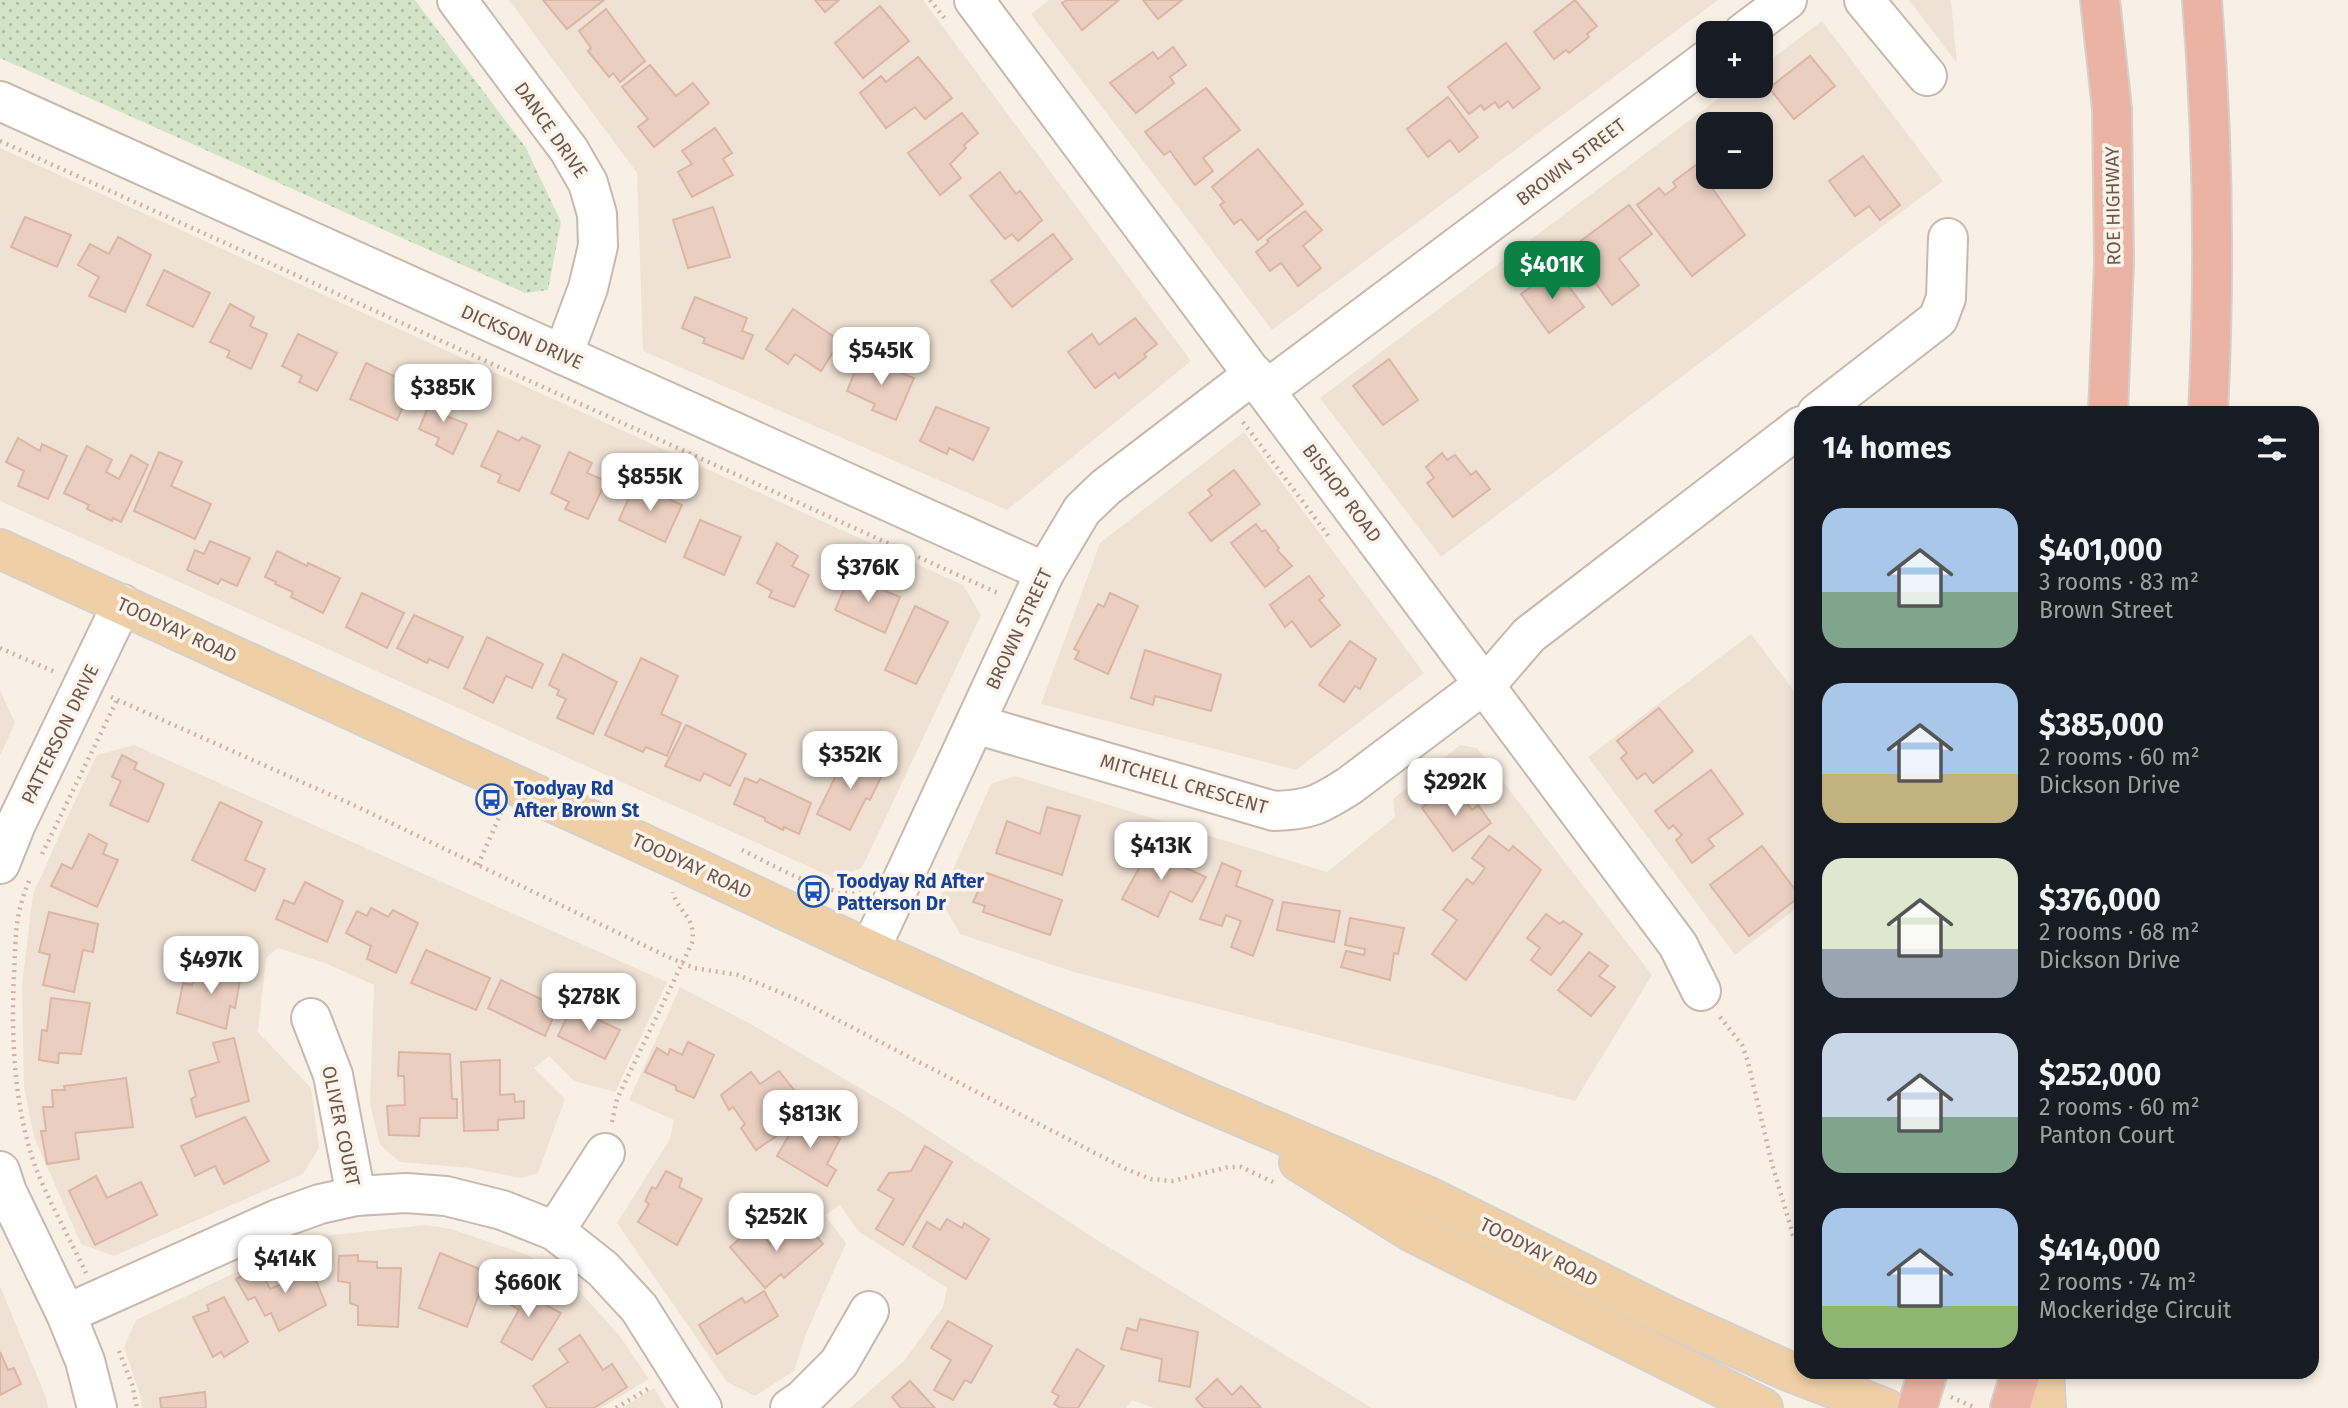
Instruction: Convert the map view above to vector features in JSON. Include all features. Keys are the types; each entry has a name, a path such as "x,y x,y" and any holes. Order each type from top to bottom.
{"highway":[{"name":"ROE HIGHWAY","path":"2099,0 2112,109 2114,262 2108,406"},
{"path":"2202,0 2209,85 2212,324 2208,406"},
{"path":"1917,1408 1926,1379"},
{"path":"2010,1408 2019,1379"}],"main road":[{"name":"TOODYAY ROAD","path":"0,549 870,950 1193,1096 1429,1197 1665,1315 1794,1370"},
{"name":"TOODYAY ROAD","path":"1193,1096 1412,1233 1763,1408"},
{"name":"TOODYAY ROAD","path":"1816,1379 1885,1408"},
{"path":"2044,1379 2046,1408"}],"street":[{"name":"DANCE DRIVE","path":"457,0 569,150 589,183 597,214 598,246 588,288 562,355"},
{"path":"1759,21 1787,0"},
{"path":"1864,0 1927,76"},
{"name":"BISHOP ROAD","path":"981,2 1678,945 1701,991"},
{"name":"BROWN STREET","path":"870,950 1045,572 1082,510 1106,487 1260,382 1696,68"},
{"name":"DICKSON DRIVE","path":"0,102 1045,572"},
{"path":"1826,406 1938,319 1946,298 1948,238"},
{"name":"MITCHELL CRESCENT","path":"975,724 1274,811 1302,810 1325,801 1349,786 1484,684 1499,671 1529,635 1794,431"},
{"name":"PATTERSON DRIVE","path":"15,871 16,824 101,692 122,604"},
{"name":"OLIVER COURT","path":"311,1018 333,1075 356,1196"},
{"path":"555,1231 605,1153"},
{"path":"0,1171 7,1192 66,1314 85,1361 97,1408"},
{"path":"66,1314 278,1219 320,1204 356,1196 406,1193 446,1196 502,1210 555,1231 603,1269 639,1308 702,1408"},
{"path":"790,1408 802,1400 839,1363 869,1311"}],"path":[{"path":"0,141 1007,597"},
{"path":"0,648 358,807 682,963 694,968 738,975 802,1001 1126,1169 1151,1179 1173,1181 1228,1167 1241,1167 1280,1185"},
{"path":"41,855 101,692"},
{"path":"478,865 503,809"},
{"path":"735,848 811,882 842,892 869,886"},
{"path":"605,1153 617,1098 692,943 694,930 673,895 672,887 683,862"},
{"path":"15,871 21,902 15,924 12,1017 17,1091 27,1141 37,1170 89,1280"},
{"path":"1701,991 1742,1045 1772,1164 1794,1237"},
{"path":"118,1349 132,1384 136,1408"},
{"path":"616,1408 659,1382"}],"shaded area":[{"path":"509,0 923,0 1191,361 1007,510 643,351 637,173"},
{"path":"1049,0 1718,0 1272,330 1031,14"},
{"path":"1909,0 1951,0 1957,63"},
{"path":"1822,21 1943,181 1441,557 1320,398 1696,115 1696,189 1773,189 1773,112 1700,112 1719,98 1773,98 1773,58"},
{"path":"0,148 963,585 981,615 862,868 834,878 0,501"},
{"path":"1244,432 1424,673 1296,770 1041,704 1100,543"},
{"path":"1751,634 1794,691 1794,910 1735,955 1588,757"},
{"path":"0,690 15,723 0,756"},
{"path":"134,745 667,982 615,1092 574,1081 549,1056 534,1068 565,1099 538,1173 521,1178 470,1168 400,1162 380,1145 370,1104 374,985 325,963 278,948 266,958 258,1032 311,1088 319,1148 303,1174 114,1256 81,1244 34,1137 24,1087 22,985 33,894 67,818 97,755"},
{"path":"1460,745 1477,748 1652,975 1575,1101 1074,972 960,934 940,899 991,784 1015,776 1327,872 1395,817 1393,799"},
{"path":"680,987 749,1023 894,1108 1097,1240 1372,1408 1154,1408 1132,1400 1126,1408 850,1408 904,1361 943,1307 947,1288 858,1231 840,1205 825,1215 846,1243 806,1334 794,1371 755,1396 727,1382 617,1223 670,1139 674,1120 629,1100"},
{"path":"426,1225 451,1229 528,1255 573,1284 619,1335 649,1379 601,1408 142,1408 124,1347 136,1320 226,1277 322,1236"},
{"path":"0,1286 47,1400 48,1408 0,1408"},
{"path":"654,1388 666,1408 622,1408"}],"green space":[{"path":"0,0 415,0 526,148 561,222 548,290 525,293 0,58"}],"building":[{"path":"543,0 604,0 567,29"},
{"path":"815,0 839,0 825,12"},
{"path":"1067,0 1119,0 1082,30 1062,3"},
{"path":"1143,0 1182,0 1158,19"},
{"path":"1575,0 1597,26 1587,34 1589,37 1569,53 1566,50 1554,59 1534,32"},
{"path":"880,6 909,41 863,78 835,43"},
{"path":"606,9 645,61 620,82 613,73 609,77 588,51 591,48 579,31"},
{"path":"1506,43 1540,88 1513,108 1508,101 1499,108 1495,102 1484,110 1481,105 1469,114 1448,87"},
{"path":"1173,47 1186,65 1170,77 1174,83 1136,113 1110,83 1153,52 1158,59"},
{"path":"1810,56 1835,86 1794,119 1773,93 1773,85"},
{"path":"918,57 952,98 925,119 915,107 886,128 860,93 881,76 886,82"},
{"path":"650,65 676,96 693,83 709,103 654,147 638,127 648,119 622,87"},
{"path":"1206,88 1240,130 1203,158 1213,171 1195,185 1170,151 1164,155 1145,132"},
{"path":"1448,97 1478,137 1459,152 1450,140 1428,157 1407,129"},
{"path":"962,113 978,133 964,145 966,148 950,164 961,178 940,195 908,153"},
{"path":"715,128 732,153 723,159 733,175 692,197 678,172 692,164 682,151"},
{"path":"1258,149 1303,204 1258,240 1241,219 1234,224 1220,205 1224,202 1212,187"},
{"path":"1863,156 1900,205 1880,220 1869,206 1855,216 1829,181"},
{"path":"1696,165 1696,189 1713,189 1745,235 1692,276 1637,205 1659,188 1665,195 1676,187 1673,182"},
{"path":"1000,172 1016,194 1020,191 1042,220 1018,241 1012,234 1005,239 970,196"},
{"path":"1629,205 1652,234 1619,259 1639,285 1612,305 1570,249"},
{"path":"713,207 730,257 688,268 673,220"},
{"path":"1305,211 1322,230 1303,246 1321,268 1298,286 1281,263 1270,271 1256,252 1269,242 1267,240"},
{"path":"25,217 71,235 57,267 11,247"},
{"path":"1053,234 1072,259 1012,307 991,281"},
{"path":"118,237 151,255 125,312 89,296 99,277 78,265 90,244 109,254"},
{"path":"1556,269 1584,307 1549,333 1521,294"},
{"path":"164,270 210,293 193,327 147,305"},
{"path":"695,297 747,318 742,331 753,335 743,359 703,343 705,338 682,328"},
{"path":"230,304 254,317 250,326 267,334 251,369 227,357 230,351 210,342"},
{"path":"793,309 840,341 821,371 795,354 788,364 766,349"},
{"path":"1135,318 1157,344 1144,354 1146,357 1119,378 1115,373 1095,388 1068,352 1092,334 1099,345"},
{"path":"298,334 337,353 317,391 299,382 302,376 282,366"},
{"path":"861,357 914,378 896,420 872,410 875,404 847,391"},
{"path":"1389,359 1418,400 1383,425 1353,386"},
{"path":"366,363 413,385 397,420 350,399"},
{"path":"434,393 452,403 446,416 467,424 453,454 436,445 439,438 419,429"},
{"path":"936,407 989,428 973,460 949,448 947,454 920,441"},
{"path":"498,431 519,441 522,437 540,446 519,491 498,482 501,475 481,466"},
{"path":"18,438 40,451 42,444 67,456 48,499 18,486 24,471 6,462"},
{"path":"87,446 112,460 106,472 119,479 131,455 148,465 121,522 113,518 112,521 87,509 89,505 64,493"},
{"path":"159,452 182,462 171,486 211,504 195,539 134,511"},
{"path":"569,452 592,463 587,473 606,481 588,519 565,509 569,502 551,493"},
{"path":"1442,453 1447,460 1455,455 1471,475 1476,471 1490,489 1453,517 1427,483 1434,478 1426,467"},
{"path":"1234,470 1260,504 1211,541 1189,513 1212,495 1208,490"},
{"path":"635,484 682,505 665,542 619,520"},
{"path":"700,520 741,537 724,575 684,557"},
{"path":"1256,524 1262,532 1265,530 1279,548 1277,550 1292,566 1265,587 1231,543"},
{"path":"210,541 250,558 237,586 221,579 218,584 187,570 195,550 204,554"},
{"path":"777,543 798,556 792,566 809,575 794,607 769,597 772,591 757,583"},
{"path":"277,551 340,578 323,613 291,597 293,592 265,577"},
{"path":"850,576 900,597 885,633 835,610"},
{"path":"1309,576 1324,596 1319,600 1340,625 1311,647 1292,621 1285,627 1270,605"},
{"path":"362,593 404,613 387,648 346,627"},
{"path":"1110,593 1138,606 1108,674 1075,659 1079,651 1074,649 1098,604 1104,607"},
{"path":"915,606 948,622 916,684 885,670"},
{"path":"414,615 463,637 448,668 429,659 427,663 397,648"},
{"path":"487,637 543,664 532,688 506,676 493,703 464,688"},
{"path":"1350,641 1376,659 1360,689 1355,686 1344,702 1319,685"},
{"path":"1145,650 1221,675 1211,711 1155,696 1153,705 1131,698"},
{"path":"563,654 617,682 593,734 557,718 566,699 557,695 559,690 549,685"},
{"path":"641,658 678,676 661,714 681,723 667,756 646,747 643,752 605,735"},
{"path":"1659,708 1693,751 1653,783 1645,773 1637,779 1621,758 1627,753 1617,741"},
{"path":"686,725 746,754 730,786 704,773 700,781 665,766"},
{"path":"847,753 884,771 870,800 866,798 850,830 817,814"},
{"path":"122,755 137,763 134,769 164,784 148,822 110,805 121,781 112,777"},
{"path":"1711,770 1743,814 1708,839 1714,846 1692,863 1676,840 1682,835 1673,825 1669,829 1655,811"},
{"path":"745,778 757,783 760,779 811,803 799,834 784,827 783,830 765,821 765,818 734,804"},
{"path":"1453,784 1472,810 1478,805 1491,823 1453,851 1422,808"},
{"path":"220,802 262,822 245,860 265,869 255,891 192,860"},
{"path":"1047,807 1080,816 1062,875 996,853 1007,821 1040,834"},
{"path":"89,834 107,844 103,854 118,860 97,907 51,886 62,864 72,869"},
{"path":"1489,836 1509,851 1513,846 1541,870 1466,980 1432,954 1457,920 1443,910 1467,879 1473,884 1485,868 1472,858"},
{"path":"1151,846 1176,858 1174,863 1206,877 1192,902 1170,891 1158,917 1122,899"},
{"path":"1762,846 1794,888 1794,901 1749,936 1710,885"},
{"path":"1222,863 1241,871 1236,886 1273,900 1253,956 1231,947 1241,921 1226,915 1222,926 1200,919"},
{"path":"987,873 1062,900 1050,935 983,912 985,906 973,902"},
{"path":"305,882 343,901 327,942 276,919 284,900 294,904"},
{"path":"1283,902 1340,911 1334,942 1277,930"},
{"path":"371,908 388,917 393,910 418,923 396,973 367,959 371,946 346,933 357,911 367,916"},
{"path":"49,912 98,924 93,952 83,950 74,992 43,985 50,955 39,952"},
{"path":"1546,914 1560,924 1563,921 1582,934 1551,975 1531,960 1540,948 1527,938"},
{"path":"1350,918 1404,928 1398,954 1394,953 1390,980 1341,967 1346,951 1364,955 1365,949 1345,945"},
{"path":"426,950 490,978 476,1010 411,983"},
{"path":"1589,952 1608,966 1599,976 1615,987 1591,1016 1558,990"},
{"path":"219,962 242,969 235,1008 230,1006 226,1029 177,1013 183,983 192,985 195,975 214,980"},
{"path":"501,980 547,1002 542,1011 553,1018 545,1036 488,1008"},
{"path":"51,998 90,1003 81,1054 59,1053 58,1063 39,1060 42,1030 47,1031"},
{"path":"572,1007 620,1030 605,1059 558,1036"},
{"path":"234,1038 249,1101 196,1117 191,1099 196,1096 189,1071 219,1062 213,1043"},
{"path":"688,1042 714,1055 694,1098 676,1090 676,1086 645,1072 657,1048 668,1055 670,1049 682,1055"},
{"path":"399,1052 450,1054 452,1099 457,1099 457,1118 420,1118 419,1136 389,1135 387,1106 405,1105 404,1076 398,1076"},
{"path":"500,1060 500,1095 514,1094 515,1102 524,1101 524,1118 498,1120 498,1130 464,1131 461,1062"},
{"path":"779,1071 798,1095 766,1118 778,1135 756,1150 741,1128 745,1124 733,1107 729,1110 721,1095 751,1072 760,1084"},
{"path":"126,1078 133,1127 75,1133 79,1159 47,1164 41,1131 46,1131 43,1107 53,1107 52,1090"},
{"path":"800,1116 840,1139 827,1164 836,1170 827,1186 777,1156"},
{"path":"245,1117 269,1161 224,1184 215,1166 195,1176 181,1146"},
{"path":"925,1146 952,1162 903,1245 876,1229 894,1199 878,1190 889,1173 911,1171"},
{"path":"666,1171 682,1179 679,1187 702,1199 677,1245 638,1222 649,1204 645,1201 652,1187 656,1189"},
{"path":"96,1176 107,1198 141,1182 157,1215 95,1245 69,1191"},
{"path":"947,1219 962,1228 964,1223 989,1239 966,1279 913,1247 927,1222 940,1230"},
{"path":"804,1222 823,1244 784,1278 781,1274 765,1288 730,1247 755,1226 770,1244 783,1233 787,1238"},
{"path":"440,1253 487,1272 467,1327 419,1308"},
{"path":"358,1255 358,1261 377,1262 377,1268 401,1268 398,1327 358,1325 358,1306 350,1303 350,1283 338,1281 339,1256"},
{"path":"309,1263 326,1305 279,1331 271,1313 265,1316 255,1297 248,1300 236,1279 259,1267 270,1289 284,1283 281,1277"},
{"path":"513,1278 547,1296 544,1304 561,1313 532,1360 501,1342 519,1310 501,1299"},
{"path":"764,1291 778,1316 717,1354 699,1325 742,1298 745,1303"},
{"path":"224,1297 248,1342 224,1357 221,1352 213,1357 193,1317 209,1311 207,1305"},
{"path":"1140,1319 1198,1332 1190,1387 1159,1381 1162,1359 1121,1349 1127,1328 1137,1331"},
{"path":"948,1321 992,1346 971,1383 965,1380 953,1400 934,1390 951,1360 931,1348"},
{"path":"580,1335 603,1370 612,1364 627,1387 594,1408 547,1408 533,1386 568,1362 559,1349"},
{"path":"1077,1349 1104,1366 1078,1408 1061,1408 1054,1404 1059,1396 1052,1392"},
{"path":"0,1352 8,1370 14,1368 21,1384 0,1395"},
{"path":"1217,1379 1232,1395 1241,1386 1261,1408 1204,1408 1196,1399"},
{"path":"910,1381 935,1408 901,1408 892,1397"},
{"path":"205,1392 206,1408 161,1408 160,1398"}],"place":[{"name":"Toodyay Rd After Brown St","path":"491,799"},
{"name":"Toodyay Rd After Patterson Dr","path":"814,892"}]}
